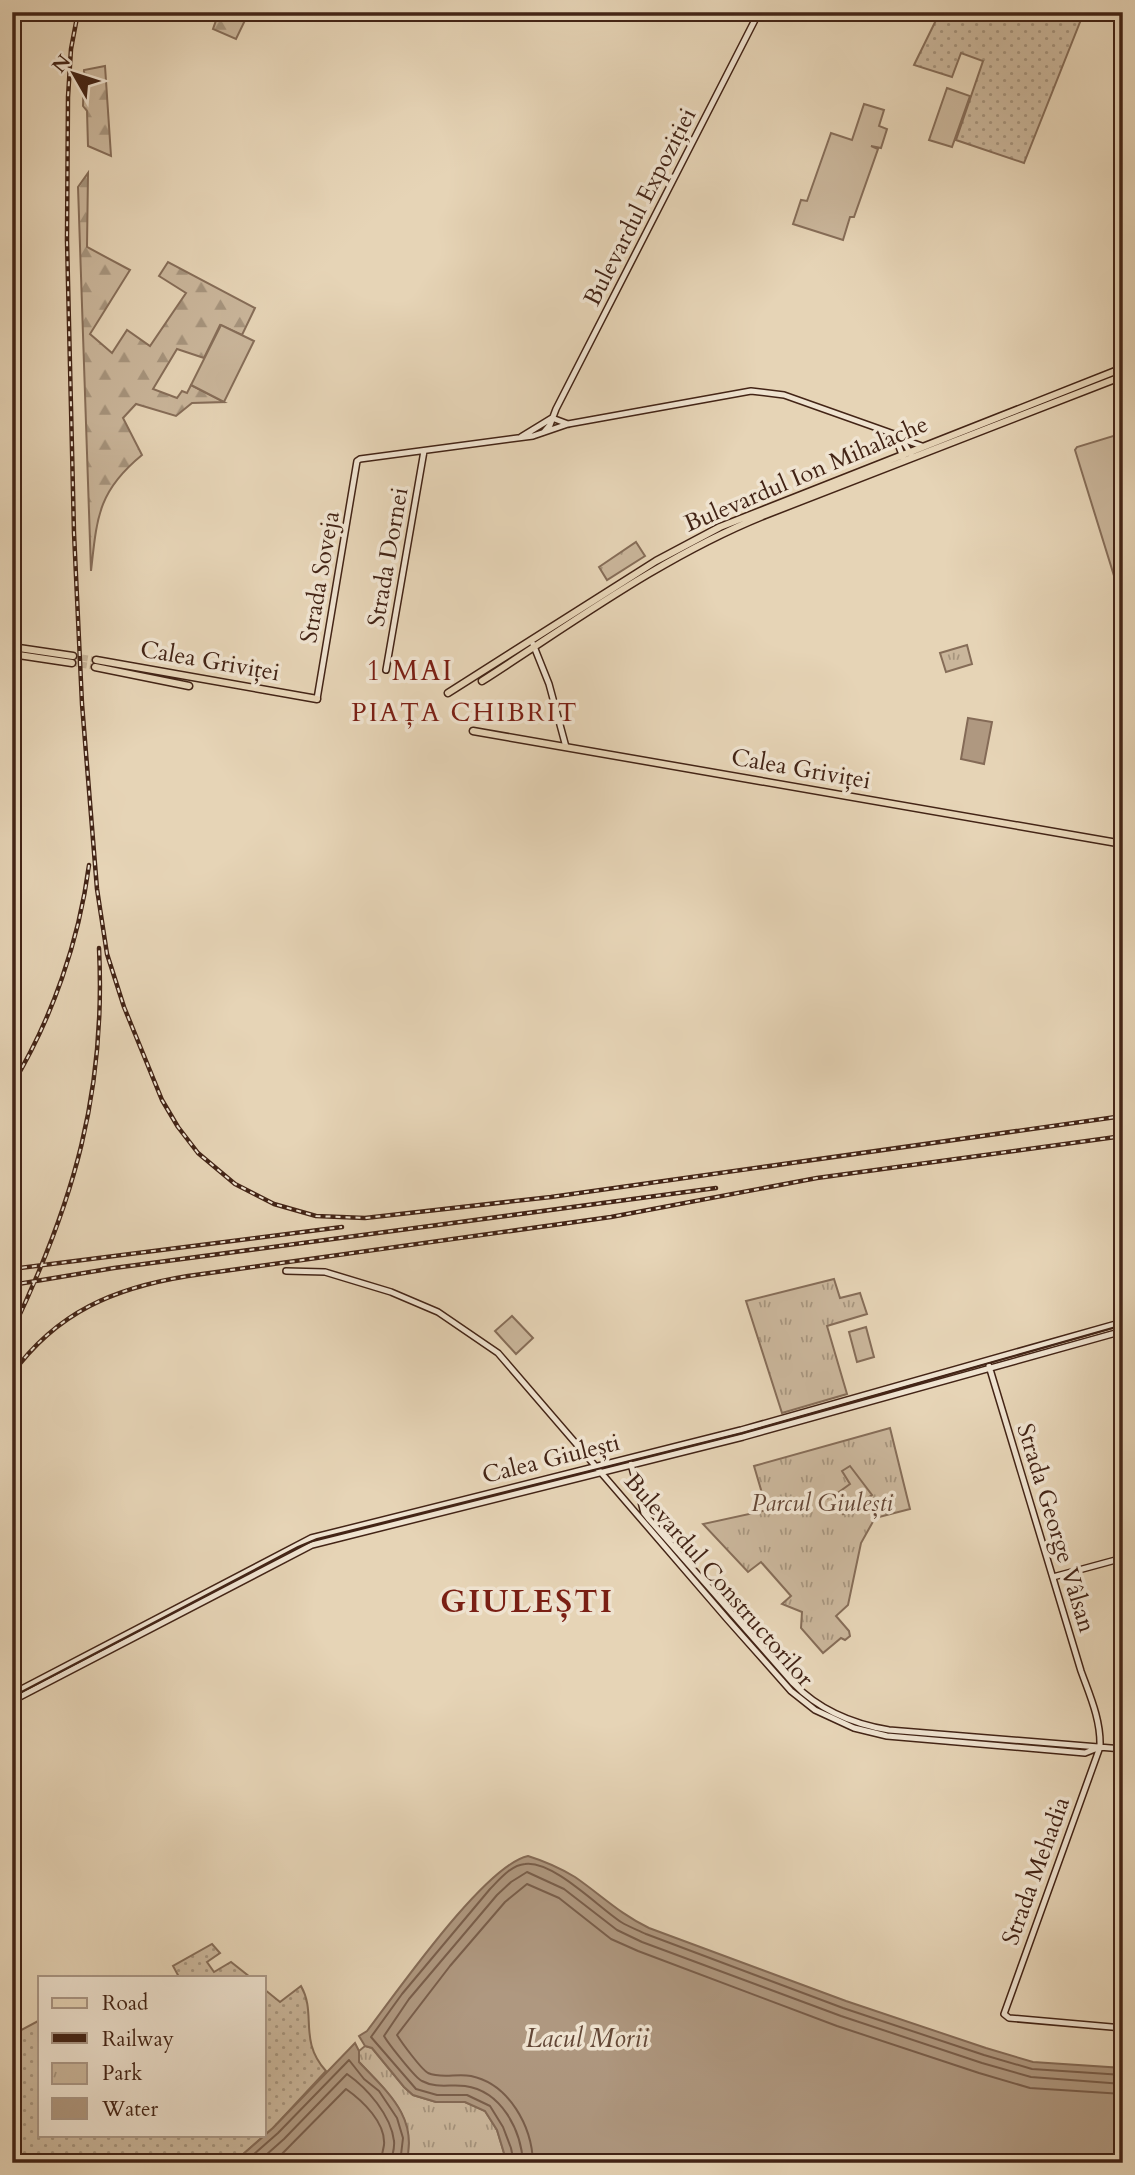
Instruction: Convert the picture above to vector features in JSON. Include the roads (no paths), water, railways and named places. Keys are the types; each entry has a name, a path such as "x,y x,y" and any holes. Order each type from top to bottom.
{"main road":[{"name":"Bulevardul Ion Mihalache","path":"482,681 647,574 706,541 907,456 922,446 1123,368"},
{"name":"Bulevardul Ion Mihalache","path":"448,693 656,561 706,534 751,513 1123,376"},
{"path":"12,647 73,660 12,654"},
{"name":"Calea Griviței","path":"190,682 180,684 95,664 190,682 317,699"},
{"path":"190,682 192,668"},
{"name":"Calea Griviței","path":"473,731 1123,844"}],"street":[{"name":"Bulevardul Expoziției","path":"544,432 759,12"},
{"path":"424,450 520,439 568,424 730,394 766,391 796,398 922,446"},
{"path":"552,418 568,424"},
{"path":"552,418 554,425 559,428"},
{"path":"520,439 552,418"},
{"path":"894,434 907,456"},
{"path":"901,438 907,456"},
{"name":"Strada Soveja","path":"317,699 357,461 424,450"},
{"name":"Strada Dornei","path":"386,670 424,450"},
{"path":"532,639 549,684 566,747"},
{"name":"Bulevardul Constructorilor","path":"286,1271 316,1270 391,1292 438,1312 498,1353 803,1702 842,1724 887,1736 1013,1744 1085,1753 1100,1747 1123,1749"},
{"name":"Calea Giulești","path":"12,1694 311,1538 741,1430 1123,1322"},
{"name":"Calea Giulești","path":"12,1701 312,1545 743,1437 1123,1331"},
{"name":"Strada George Vâlsan","path":"987,1360 1099,1721 1100,1747"},
{"name":"Bulevardul Constructorilor","path":"630,1458 641,1515"},
{"path":"1053,1577 1123,1558"},
{"name":"Strada Mehadia","path":"1100,1747 1004,2014 1009,2018 1123,2028"}],"water":[{"path":"968,718 992,722 984,764 961,759"},
{"name":"Lacul Morii","path":"528,1856 575,1877 649,1928 846,2001 1033,2062 1123,2068 1123,2163 507,2163 497,2130 485,2111 465,2102 436,2102 413,2095 372,2048 365,2046 359,2036 367,2031 466,1905 510,1865"},
{"path":"355,2043 359,2051 359,2062 390,2095 404,2119 409,2147 406,2163 233,2163 273,2128"}],"tunnel":[{"path":"73,656 96,660"},
{"path":"72,663 95,667"}],"tram line":[{"path":"12,1697 317,1539 742,1433 1123,1325"}],"railway":[{"path":"78,12 71,49 68,97 67,240 74,533 82,704 97,889 107,954 124,1007 162,1100 198,1153 235,1184 274,1204 316,1216 365,1218 551,1197 1123,1116"},
{"path":"12,1085 40,1033 62,979 78,922 89,865"},
{"path":"12,1331 53,1237 81,1145 97,1050 99,948"},
{"path":"12,1374 29,1352 68,1319 112,1296 161,1281 611,1217 817,1178 1123,1136"},
{"path":"12,1285 114,1268 716,1188"},
{"path":"12,1269 342,1227"}],"district":[{"name":"1 MAI","path":"410,671"},
{"name":"PIAȚA CHIBRIT","path":"465,712"},
{"name":"GIULEȘTI","path":"527,1602"}],"park label":[{"name":"Parcul Giulești","path":"822,1503"}]}
